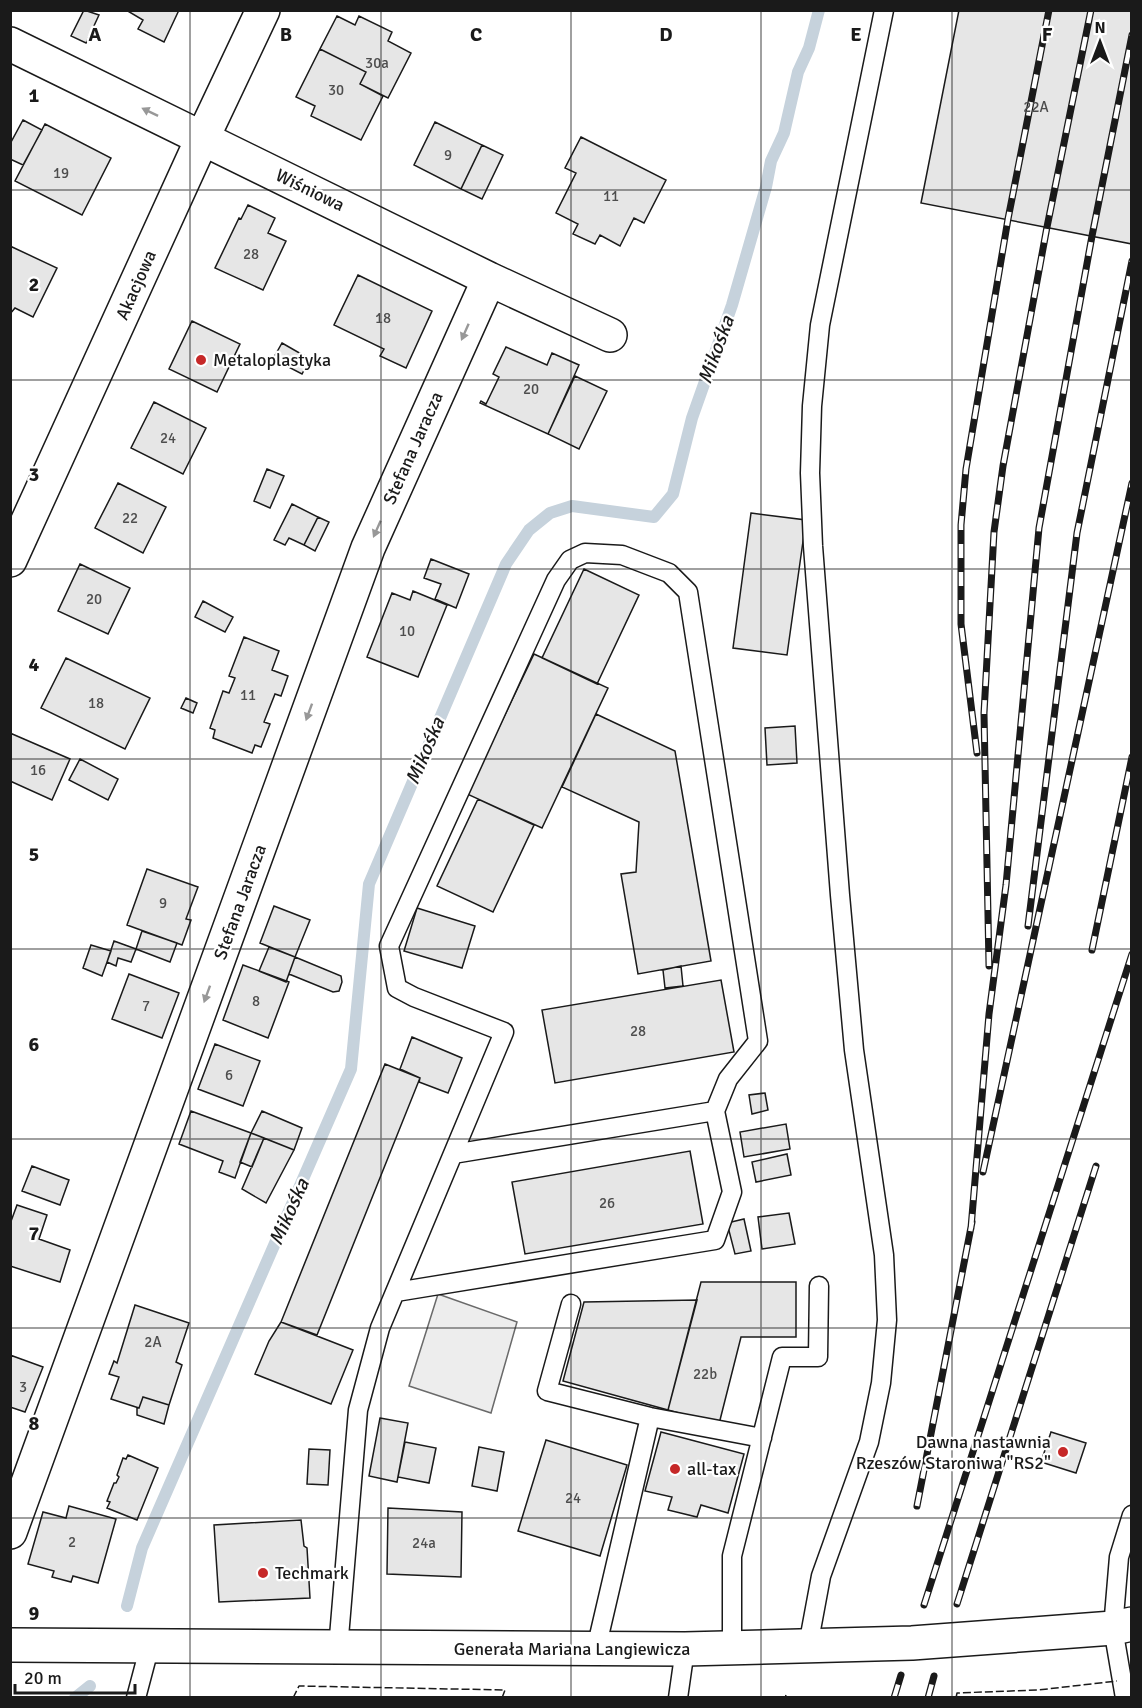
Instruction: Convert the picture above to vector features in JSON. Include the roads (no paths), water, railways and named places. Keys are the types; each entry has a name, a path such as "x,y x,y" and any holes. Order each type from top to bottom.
{"street":[{"name":"Akacjowa","path":"10,560 263,10"},
{"name":"Wiśniowa","path":"10,44 489,279 610,335"},
{"name":"Stefana Jaracza","path":"10,1532 368,548 489,279"},
{"name":"Generała Mariana Langiewicza","path":"10,1645 338,1649 685,1649 912,1643 1122,1626"}],"lane":[{"path":"808,1646 821,1576 869,1442 881,1383 887,1320 884,1255 855,1061 842,919 813,546 810,473 812,406 820,325 884,10"},
{"path":"338,1649 358,1410 380,1328 504,1032 414,997 397,988 389,946 556,580 570,560 585,553 622,555 669,573 688,592 758,1041 728,1079 715,1111 732,1192 715,1240 396,1292"},
{"path":"453,1154 715,1111"},
{"path":"732,1648 732,1556 782,1357 818,1357 819,1286"},
{"path":"571,1304 547,1391 650,1417 762,1438"},
{"path":"596,1649 650,1417"},
{"path":"1125,1698 1119,1557 1131,1515"},
{"path":"136,1698 150,1645"},
{"path":"678,1698 685,1649"}],"waterway":[{"name":"Mikośka","path":"127,1606 142,1548 351,1069 369,884 506,564 529,530 550,513 572,506 654,517 673,494 692,418 732,305 766,187 771,161 784,133 798,72 809,48 819,10"},
{"name":"Mikośka","path":"75,1698 90,1686"}],"railway":[{"path":"977,753 961,624 961,525 966,469 1008,219 1049,10"},
{"path":"989,966 984,713 994,532 1003,466 1047,227 1091,10"},
{"path":"971,1228 989,1014 1006,885 1039,528 1092,236 1132,35"},
{"path":"1028,926 1077,533 1132,261"},
{"path":"983,1172 1132,483"},
{"path":"1092,950 1132,757"},
{"path":"924,1605 1132,954"},
{"path":"957,1604 1096,1166"},
{"path":"917,1506 972,1222"},
{"path":"894,1698 901,1675"},
{"path":"928,1698 934,1676"}],"place":[{"name":"Metaloplastyka","path":"201,360"},
{"name":"Dawna nastawnia Rzeszów Staroniwa \"RS2\"","path":"1063,1452"},
{"name":"all-tax","path":"675,1469"},
{"name":"Techmark","path":"263,1573"}]}
